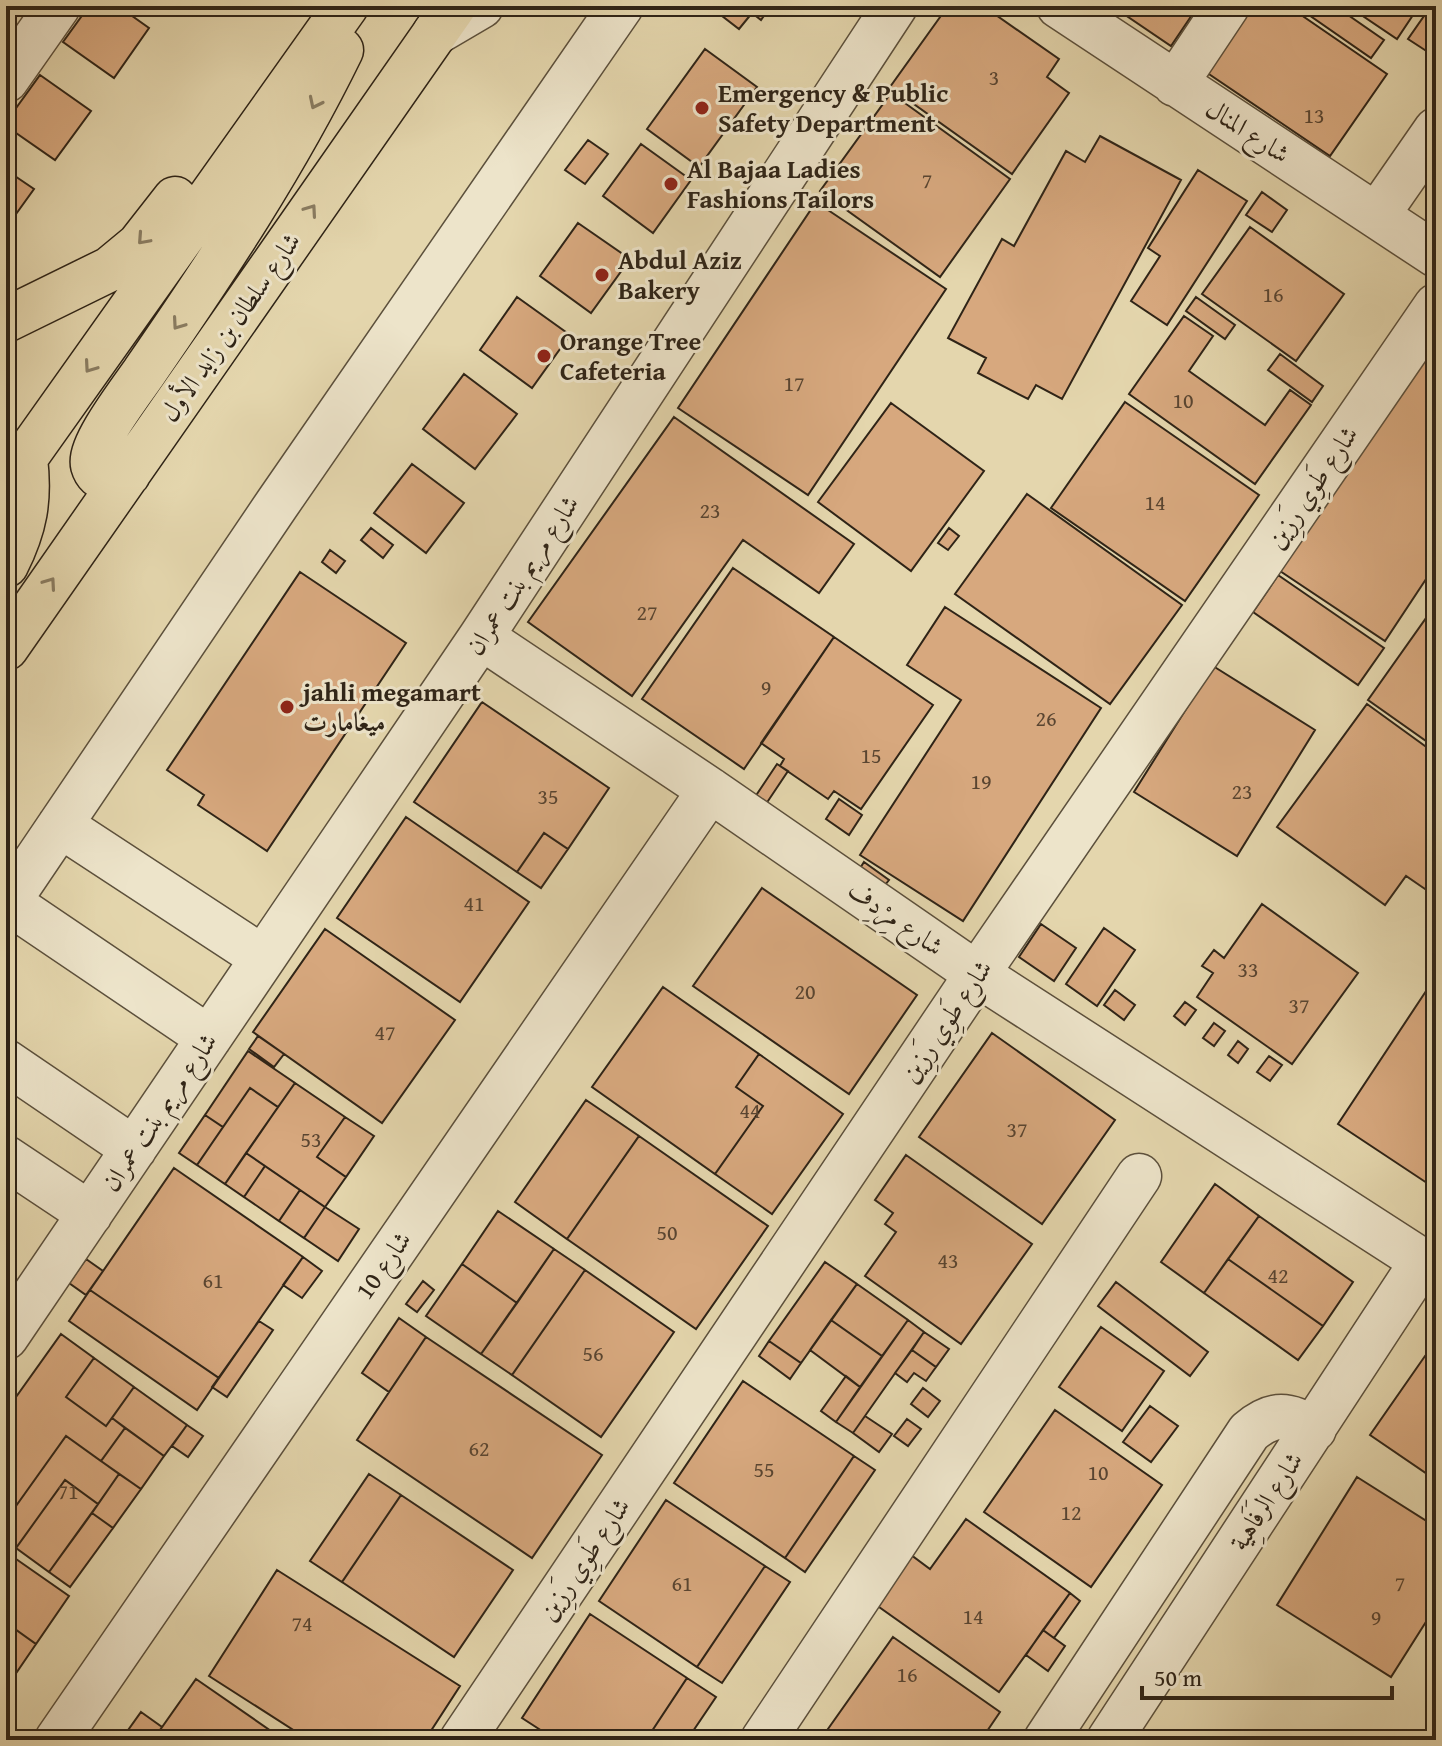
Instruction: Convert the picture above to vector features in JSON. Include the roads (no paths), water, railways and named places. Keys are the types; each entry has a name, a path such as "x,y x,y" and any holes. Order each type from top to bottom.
{"main road":[{"path":"6,320 94,278 126,258 151,231 285,56 334,6"},
{"path":"6,565 15,547 14,484 346,6"},
{"path":"128,474 117,479 106,479 96,472 92,462 94,450 218,266 307,118 342,47 356,6"},
{"name":"شارع سلطان بن زايد الأول","path":"6,648 445,19"},
{"path":"14,484 87,530"}],"street":[{"path":"6,80 58,6"},
{"path":"445,19 481,6"},
{"path":"209,1038 7,903 286,491 621,6"},
{"name":"شارع مريم بنت عمران","path":"6,1337 19,1290 90,1214 481,637 895,6"},
{"name":"شارع المنال","path":"1059,6 1436,255"},
{"path":"1175,84 1227,6"},
{"path":"1377,215 1436,130"},
{"name":"شارع طَوِي رَزِين","path":"462,1740 977,974 1436,306"},
{"name":"شارع مِرْدِف","path":"481,637 977,974 1429,1266"},
{"name":"شارع 10","path":"57,1740 710,790"},
{"path":"60,825 263,958"},
{"path":"6,1062 134,1149"},
{"path":"6,1158 90,1214"},
{"path":"763,1740 1139,1176"},
{"name":"شارع الرَفَاهِية","path":"1109,1740 1314,1429 1429,1266"},
{"path":"1046,1740 1249,1432 1270,1419 1281,1417 1294,1417 1314,1429"}],"place":[{"name":"Emergency & Public Safety Department","path":"702,108"},
{"name":"Al Bajaa Ladies Fashions Tailors","path":"671,184"},
{"name":"Abdul Aziz Bakery","path":"602,275"},
{"name":"Orange Tree Cafeteria","path":"544,356"},
{"name":"jahli megamart ميغامارت","path":"287,707"}]}
